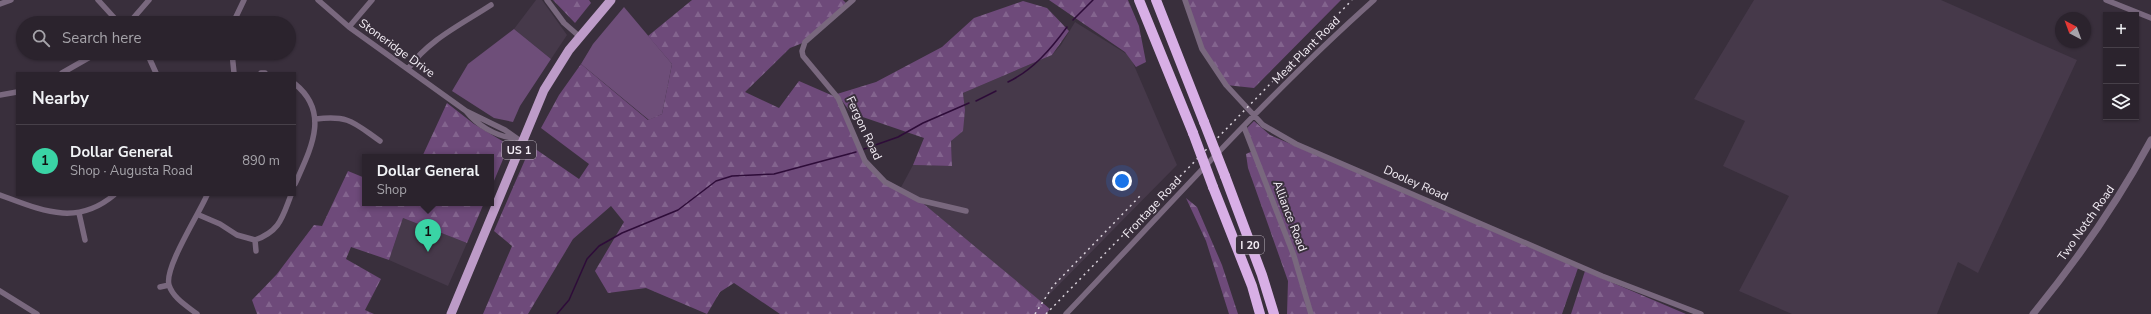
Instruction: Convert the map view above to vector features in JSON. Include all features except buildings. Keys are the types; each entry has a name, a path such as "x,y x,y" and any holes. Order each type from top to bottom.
{"highway":[{"name":"I 20","path":"1139,0 1193,133 1252,286 1260,314"},
{"name":"I 20","path":"1156,0 1225,176 1262,275 1274,314"},
{"path":"1162,0 1181,62"}],"main road":[{"name":"US 1","path":"494,201 517,140 544,90 560,63 611,0"},
{"name":"US 1","path":"451,314 492,206"}],"street":[{"path":"0,4 11,0"},
{"path":"98,0 113,16"},
{"path":"135,16 149,0"},
{"path":"236,16 244,0"},
{"name":"Stoneridge Drive","path":"318,0 349,27 466,111 505,130 517,140"},
{"path":"349,27 372,0"},
{"path":"547,0 564,23 580,37"},
{"name":"Fergon Road","path":"852,0 805,42 803,46 804,56 838,98 865,160 885,182 919,200 966,212"},
{"name":"Dooley Road","path":"1185,0 1205,54 1226,85 1268,129 1296,144 1582,267 1701,314"},
{"name":"Meat Plant Road","path":"1255,117 1342,29 1374,0"},
{"path":"2106,0 2151,18"},
{"path":"408,69 429,45 491,5"},
{"path":"64,72 85,60"},
{"path":"150,60 156,72"},
{"path":"233,60 234,72"},
{"path":"296,85 310,100 316,119 311,145 296,182"},
{"path":"0,95 16,92"},
{"path":"316,119 334,117 344,118 380,141"},
{"name":"Frontage Road","path":"1066,314 1255,117"},
{"name":"Alliance Road","path":"1244,127 1294,256 1311,314"},
{"name":"Two Notch Road","path":"2033,314 2096,230 2122,190 2151,140"},
{"path":"0,195 53,213 79,213 97,206 112,196"},
{"path":"196,314 176,296 169,285 169,274 175,258 199,215 207,196"},
{"path":"199,215 220,224 247,240 255,240 270,234 280,223 291,196"},
{"path":"79,213 85,240"},
{"path":"255,240 256,251"},
{"path":"160,288 169,285"},
{"path":"0,291 37,314"}],"shaded area":[{"path":"536,0 542,0 567,35 551,59 514,29"},
{"path":"1754,0 1941,0 2077,60 1978,273 1958,262 1937,314 1792,314 1739,291 1789,196 1723,166 1745,121 1694,99"},
{"path":"624,7 672,64 662,114 649,120 581,64 593,44"},
{"path":"1075,22 1130,56 1177,165 1037,307 898,193 913,165 952,166 951,141 965,110 963,93 1052,55 1061,45"},
{"path":"514,29 551,59 520,106 513,122 494,118 452,91 468,64"},
{"path":"403,218 467,243 448,286 389,260"}],"green space":[{"path":"553,0 589,0 591,3 575,23"},
{"path":"692,0 843,0 847,4 805,42 790,48 745,92 779,108 799,81 838,98 861,152 885,182 919,200 1050,309 1046,314 780,314 734,283 720,292 707,314 646,288 608,293 595,271 624,222 611,206 573,239 528,314 483,314 512,246 494,231 531,146 579,179 589,164 541,128 559,95 581,64 648,120 662,114 672,64 648,36"},
{"path":"1049,0 1128,0 1139,26 1146,62 1136,67 1125,52"},
{"path":"1185,0 1341,0 1254,88 1226,85 1205,54"},
{"path":"1023,1 1047,8 1069,31 1052,55 963,93 965,110 963,131 951,141 952,166 913,165 924,138 851,113 837,94 876,82 942,47 974,18"},
{"path":"447,103 474,124 509,145 494,181 494,154 423,154"},
{"path":"1254,121 1270,135 1578,268 1562,314 1287,314 1288,281 1248,168 1246,154 1255,150 1247,128"},
{"path":"348,171 362,177 362,206 483,206 467,243 403,218 389,260 351,247 346,259 381,279 365,310 374,314 257,314 252,300 277,274 314,225 322,226"},
{"path":"1186,198 1197,207 1222,265 1238,314 1229,314 1206,241"},
{"path":"1585,271 1686,314 1571,314"}],"waterway":[{"path":"1073,20 1093,0"},
{"path":"1008,82 1026,71 1041,58 1067,27"},
{"path":"976,101 996,91"},
{"path":"864,149 898,137 923,123 969,103"},
{"path":"557,314 569,300 587,259 599,246 622,233 678,210 716,181 732,176 774,174 856,152"}],"railway":[{"path":"1046,314 1352,0"},
{"path":"1035,314 1053,286 1141,195"}],"place":[{"name":"Dollar General","path":"428,252"}]}
